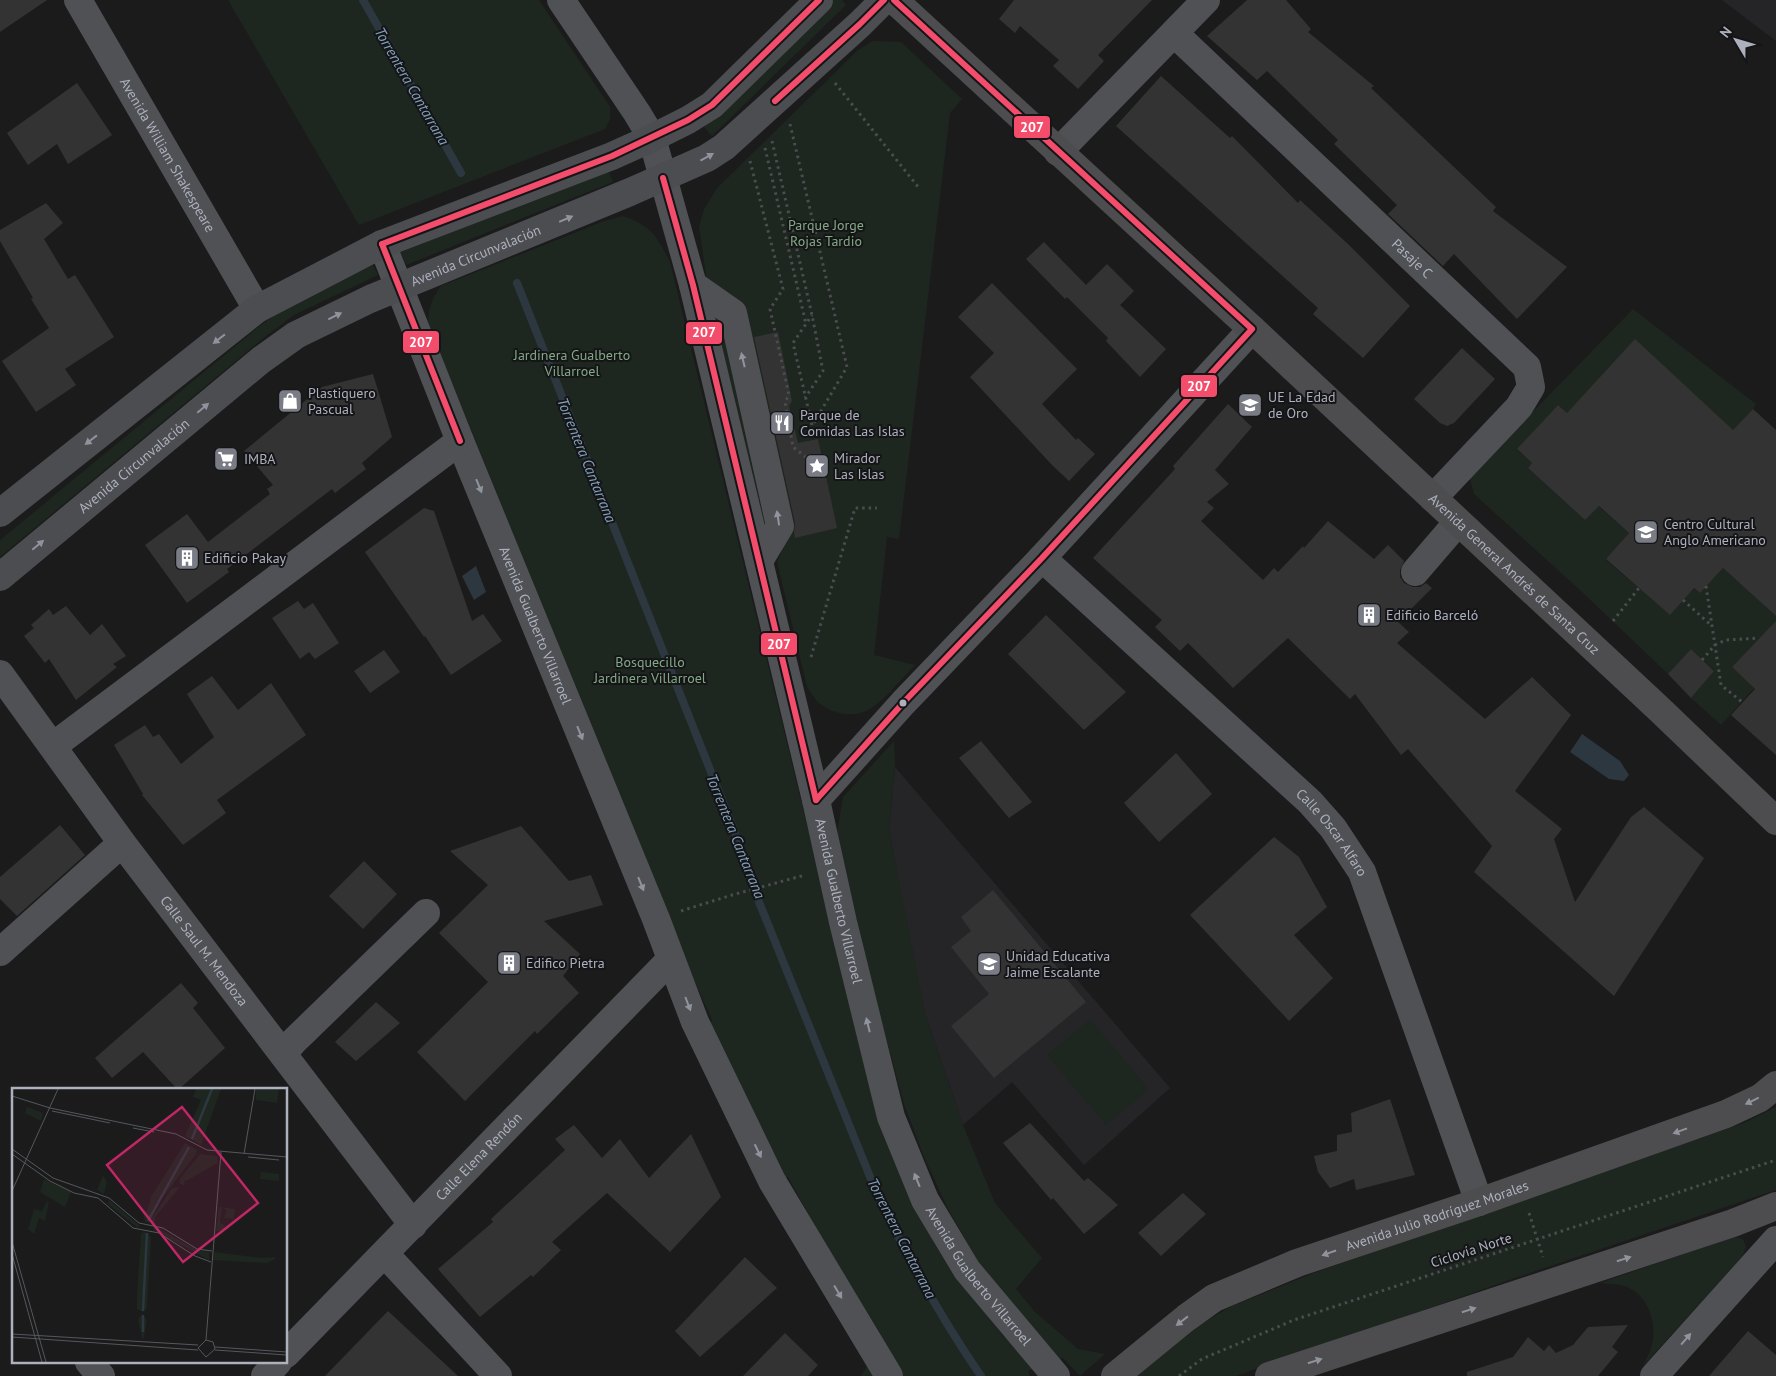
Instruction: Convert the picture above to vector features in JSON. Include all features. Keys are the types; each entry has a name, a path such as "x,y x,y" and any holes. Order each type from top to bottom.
{"highway":[{"path":"0,513 257,309 382,244 612,156 652,138 712,105 819,0"},
{"name":"Avenida Circunvalación","path":"0,577 275,350 296,335 370,299 707,158 724,147 884,0"}],"main road":[{"name":"Avenida General Andrés de Santa Cruz","path":"894,0 1252,329 1776,820"},
{"name":"Avenida Julio Rodríguez Morales","path":"1115,1376 1186,1318 1214,1298 1297,1264 1480,1202 1726,1114 1760,1098 1776,1085"},
{"path":"1269,1376 1733,1223 1776,1206"}],"street":[{"name":"Avenida William Shakespeare","path":"78,0 257,309"},
{"name":"Avenida Gualberto Villarroel","path":"561,0 652,138 692,285 816,800 843,922 891,1116 925,1200 967,1270 1056,1376"},
{"path":"1058,152 1206,0"},
{"name":"Pasaje C","path":"1174,33 1527,367 1531,387 1518,407 1433,498"},
{"name":"Avenida Gualberto Villarroel","path":"382,244 695,1022 772,1181 889,1376"},
{"path":"816,800 1252,329"},
{"path":"53,746 460,441"},
{"path":"1415,572 1458,522"},
{"name":"Calle Oscar Alfaro","path":"1042,558 1310,802 1333,828 1362,872 1480,1202"},
{"name":"Calle Saul M. Mendoza","path":"0,674 122,842 412,1225"},
{"path":"0,952 122,842"},
{"path":"283,1054 292,1042 426,913"},
{"name":"Calle Elena Rendón","path":"288,1352 671,959"},
{"path":"1654,1376 1776,1240"},
{"path":"385,1254 498,1376"},
{"path":"91,1364 102,1376"},
{"path":"265,1376 276,1364"}],"path":[{"path":"835,83 919,188"},
{"path":"790,124 847,367 812,426 793,343 812,315"},
{"path":"772,141 823,371 805,398"},
{"path":"764,147 806,324"},
{"path":"750,161 783,290 770,310 789,395 785,402 793,447 817,466"},
{"path":"810,663 855,508 877,508"},
{"path":"1706,586 1721,685 1742,702"},
{"path":"1613,621 1639,588"},
{"path":"1682,600 1712,626"},
{"path":"1702,660 1715,645 1726,640 1758,638"},
{"path":"679,911 810,874"},
{"name":"Ciclovía Norte","path":"1180,1376 1202,1359 1294,1320 1776,1160"},
{"path":"1527,1206 1544,1258"}],"shaded area":[{"path":"1722,0 1776,0 1776,41"},
{"path":"476,566 486,592 474,600 462,576"},
{"path":"1582,734 1620,761 1629,775 1624,781 1609,779 1570,752"},
{"name":"Unidad Educativa Jaime Escalante","path":"895,767 1170,1088 1084,1165 1012,1082 963,1125 925,1013 907,926 889,830"}],"green space":[{"path":"228,0 539,0 610,107 610,119 605,129 359,225"},
{"path":"834,0 842,0 846,5 712,136 704,127"},
{"name":"Parque Jorge Rojas Tardio","path":"873,41 901,42 962,99 950,113 899,539 887,537 874,655 915,665 887,695 870,709 856,714 842,714 821,705 807,687 777,562 790,531 741,304 707,281 699,227 704,209 717,188 858,50"},
{"path":"608,169 613,182 406,265 401,252"},
{"name":"Jardinera Gualberto Villarroel","path":"623,216 647,228 657,238 670,262 814,854 957,1277 1004,1337 1028,1321 985,1274 947,1207 924,1157 904,1104 874,993 837,833 843,797 894,741 895,767 889,830 925,1013 963,1125 995,1203 1042,1258 1016,1289 1034,1311 1078,1349 1105,1354 1080,1376 1063,1358 1028,1371 1030,1376 861,1376 880,1333 849,1283 813,1238 816,1228 788,1177 781,1178 708,1030 712,1020 693,978 428,324 431,304 441,286 604,221"},
{"path":"373,265 378,275 294,315 266,336 0,557 0,540 262,324 289,305"},
{"path":"1633,309 1756,404 1753,409 1649,521 1573,419 1558,405 1517,450 1532,463 1528,468 1585,520 1598,506 1629,533 1606,560 1670,614 1693,588 1700,593 1723,568 1776,616 1776,624 1732,667 1754,688 1721,725 1691,698 1714,670 1691,649 1668,674 1582,592 1474,494 1470,479 1478,468"},
{"path":"712,313 724,321 770,525 764,535"},
{"path":"1090,1019 1149,1089 1106,1125 1047,1055"},
{"path":"1776,1107 1776,1190 1518,1277 1236,1376 1133,1376 1199,1325 1232,1306 1314,1273 1479,1214 1744,1123"},
{"path":"1735,1237 1743,1239 1746,1247 1742,1257 1643,1366 1651,1350 1653,1336 1650,1311 1635,1291 1627,1287 1600,1283"}],"building":[{"path":"0,0 47,0 0,32"},
{"path":"1014,0 1152,0 1098,55 1104,61 1078,89 1053,66 1059,60 1020,26 1015,33 999,19"},
{"path":"1247,0 1286,0 1311,29 1308,32 1374,86 1371,88 1496,207 1493,211 1567,267 1517,319 1454,254 1443,266 1388,214 1397,205 1334,144 1338,140 1267,71 1257,80 1207,36"},
{"path":"1161,76 1230,138 1232,136 1298,203 1300,200 1348,244 1410,306 1363,358 1313,314 1318,308 1116,126"},
{"path":"77,83 112,135 68,164 57,144 28,165 7,133"},
{"path":"46,203 63,223 44,239 68,279 75,275 114,337 65,369 76,385 36,412 2,361 49,328 0,241 0,230"},
{"path":"1044,242 1086,285 1107,264 1134,291 1120,305 1166,349 1140,377 1106,341 1108,338 1067,297 1065,299 1026,259"},
{"path":"992,283 1077,369 1042,404 1076,440 1078,438 1095,454 1069,481 970,377 994,353 958,317"},
{"name":"Parque de Comidas Las Islas","path":"778,332 792,401 789,406 798,443 818,439 837,528 795,538 795,523 754,337"},
{"path":"1635,339 1733,430 1753,409 1776,430 1776,616 1723,568 1700,593 1694,588 1670,615 1606,559 1629,533 1599,506 1585,520 1528,468 1532,463 1517,449 1558,405 1567,413"},
{"path":"1462,348 1495,379 1454,423 1447,426 1440,423 1414,399"},
{"path":"373,374 392,437 362,463 366,469 335,493 332,489 227,569 229,572 187,603 145,545 187,514 208,542 270,494 267,489 273,485 244,451 322,387"},
{"path":"1228,404 1252,427 1215,470 1229,484 1207,502 1214,508 1201,521 1263,580 1274,568 1278,572 1303,546 1304,548 1328,521 1374,559 1388,545 1404,561 1400,570 1400,577 1404,583 1413,587 1420,587 1426,583 1432,588 1398,622 1409,632 1397,643 1485,719 1532,677 1571,715 1515,791 1562,829 1554,839 1575,902 1631,817 1644,807 1704,858 1614,996 1474,872 1492,846 1408,749 1401,755 1355,694 1350,699 1288,638 1233,688 1188,643 1180,651 1155,627 1162,620 1093,558 1175,469 1173,466"},
{"path":"424,508 434,511 472,621 483,614 502,641 451,675 365,552"},
{"path":"298,601 304,609 313,603 339,643 315,659 309,652 300,659 272,618"},
{"path":"66,606 90,635 102,624 126,656 113,664 117,667 76,700 49,659 45,663 24,636 34,628 31,625 49,609 53,615"},
{"path":"1046,615 1126,692 1084,730 1008,654"},
{"path":"1776,621 1776,755 1731,715 1755,689 1732,667"},
{"path":"1691,649 1714,671 1691,698 1668,674"},
{"path":"384,650 400,672 370,693 354,671"},
{"path":"212,676 238,710 271,683 306,735 217,800 226,813 183,845 142,795 114,745 145,725 153,737 159,734 181,764 214,737 187,694"},
{"path":"981,741 1032,802 1009,818 959,758"},
{"path":"1176,753 1212,794 1159,842 1124,803"},
{"path":"60,825 85,855 17,916 0,899 0,877"},
{"path":"521,826 569,881 591,875 603,905 544,921 580,954 563,976 579,993 537,1034 535,1031 465,1101 417,1052 488,982 439,933 488,885 450,851"},
{"path":"1274,837 1299,857 1327,907 1294,935 1333,978 1289,1021 1190,915"},
{"path":"364,861 397,894 363,929 329,896"},
{"path":"993,890 1086,1002 994,1078 951,1026 989,994 951,947 971,931 961,917"},
{"path":"181,983 198,1003 193,1008 225,1048 180,1088 176,1088 143,1052 112,1078 95,1058"},
{"path":"376,1002 400,1023 356,1061 335,1042"},
{"path":"1390,1099 1415,1175 1356,1190 1354,1179 1330,1188 1318,1172 1314,1156 1337,1151 1337,1135 1352,1132 1351,1113"},
{"path":"1030,1123 1084,1181 1088,1178 1118,1205 1084,1234 1053,1198 1051,1200 1003,1143"},
{"path":"574,1125 602,1158 620,1139 649,1178 691,1134 721,1197 670,1252 607,1193 552,1242 561,1250 533,1277 531,1275 480,1317 438,1269 493,1222 491,1219 565,1150 555,1139"},
{"path":"1183,1193 1206,1214 1161,1256 1138,1233"},
{"path":"745,1257 777,1288 700,1357 675,1331"},
{"path":"388,1311 458,1376 325,1376"},
{"path":"1628,1325 1612,1347 1618,1352 1598,1376 1467,1376 1467,1372 1513,1357 1528,1337 1544,1351 1549,1345 1556,1353 1573,1345 1588,1327"},
{"path":"1748,1331 1776,1355 1776,1376 1709,1376"},
{"path":"785,1333 818,1365 808,1376 743,1376"}],"waterway":[{"name":"Torrentera Cantarrana","path":"363,0 461,173"},
{"name":"Torrentera Cantarrana","path":"517,283 734,830 759,902 877,1194 900,1241 926,1287 981,1376"}],"transit line":[{"name":"207","path":"382,244 612,156 688,120 712,105 819,0"},
{"name":"207","path":"775,101 884,0"},
{"name":"207","path":"816,800 903,703 1042,558 1252,329 894,0"},
{"name":"207","path":"663,178 693,285 816,800"},
{"name":"207","path":"382,244 460,441"}],"place":[{"name":"Plastiquero Pascual","path":"290,401"},
{"name":"UE La Edad de Oro","path":"1250,405"},
{"name":"Parque de Comidas Las Islas","path":"782,423"},
{"name":"IMBA","path":"226,459"},
{"name":"Mirador Las Islas","path":"817,466"},
{"name":"Centro Cultural Anglo Americano","path":"1646,532"},
{"name":"Edificio Pakay","path":"187,558"},
{"name":"Edificio Barceló","path":"1369,615"},
{"name":"Edifico Pietra","path":"509,963"},
{"name":"Unidad Educativa Jaime Escalante","path":"989,964"}],"park label":[{"name":"Bosquecillo Jardinera Villarroel","path":"650,670"}]}
